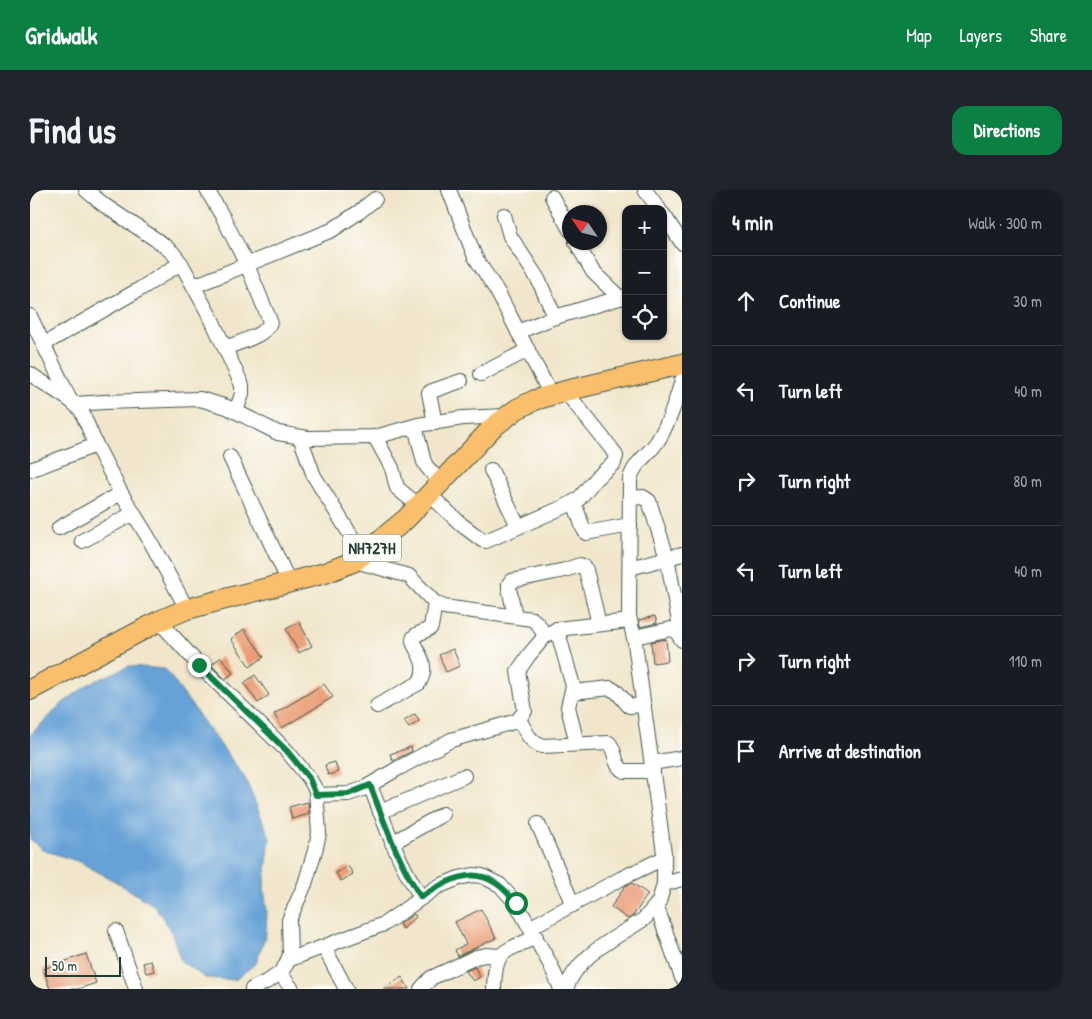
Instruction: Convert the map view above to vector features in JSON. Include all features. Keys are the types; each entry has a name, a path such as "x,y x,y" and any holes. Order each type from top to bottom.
{"highway":[{"name":"NH727H","path":"30,690 159,621 187,609 325,573 359,558 430,494 492,428 505,416 517,409 558,393 682,364"}],"street":[{"path":"86,190 104,205 168,248 181,263 225,348 242,390 236,411"},
{"path":"207,190 247,265 270,321 270,325 262,333 225,348"},
{"path":"449,190 472,251 497,291 528,350 558,393 611,448 616,456 616,460 631,475"},
{"path":"645,190 656,205"},
{"path":"552,197 562,215"},
{"path":"194,286 332,230 375,199"},
{"path":"504,215 510,236 538,279 555,317"},
{"path":"667,220 682,243"},
{"path":"581,250 593,272 622,296"},
{"path":"44,344 140,289 181,263"},
{"path":"518,332 555,317 622,297"},
{"path":"30,316 73,402"},
{"path":"481,374 528,350"},
{"path":"30,374 73,402 81,410 96,445 121,493 187,609"},
{"path":"435,422 428,393 461,381"},
{"path":"566,989 580,964 644,919 656,905 664,884 664,858 644,705 630,621 630,498 631,475 636,465 658,441 681,385"},
{"path":"73,402 200,399 236,411 278,433 300,437 376,437 435,422 463,418 505,416"},
{"path":"415,426 427,467 430,494"},
{"path":"300,437 314,476 359,558 409,576 435,603 444,607 532,619 551,633 572,681 573,692 568,707 578,744"},
{"path":"376,437 392,468 397,488 430,494 462,525 482,540 488,540 574,502 616,460"},
{"path":"30,470 96,445"},
{"path":"230,457 289,582"},
{"path":"492,470 518,526"},
{"path":"59,528 121,493"},
{"path":"630,498 644,497 650,502 667,558 682,639"},
{"path":"574,502 586,533 630,525"},
{"path":"82,541 134,513"},
{"path":"630,568 682,554"},
{"path":"515,616 509,588 511,581 580,565 585,567 586,570 599,624"},
{"path":"377,706 419,683 422,679 424,665 413,638 431,627 435,603"},
{"path":"159,621 199,665 287,751 309,778 316,795 319,833 305,884 289,920 290,955 280,973 252,989"},
{"path":"316,795 348,794 370,785 451,740 511,724 519,719 524,711 518,671 529,655 551,633 599,624 630,621"},
{"path":"634,637 671,629 676,631 682,639"},
{"path":"573,692 610,688 617,692 629,706 644,705"},
{"path":"519,719 533,742 537,745 609,743 617,764 624,771 652,767 682,758"},
{"path":"380,812 464,776"},
{"path":"370,785 406,874 421,897"},
{"path":"392,843 443,814"},
{"path":"538,824 572,905"},
{"path":"494,989 495,968 500,956 505,951 572,905 664,858"},
{"path":"288,960 384,924 437,887 459,878 473,875 482,876 500,885 508,892 533,932 561,989"},
{"path":"664,884 682,879"},
{"path":"656,905 682,978"},
{"path":"116,931 136,989"},
{"path":"324,948 346,989"},
{"path":"421,989 431,978 476,957 486,955 500,956"},
{"path":"280,973 292,989"}],"water":[{"path":"129,666 165,669 245,778 270,838 264,888 267,913 266,934 256,963 235,980 205,978 181,961 171,931 155,906 80,862 43,850 30,839 30,735 63,703 89,684"}],"building":[{"path":"655,616 657,623 640,627 639,620"},
{"path":"299,622 312,646 299,653 286,629"},
{"path":"244,629 264,657 250,667 231,639"},
{"path":"666,639 668,661 653,663 651,642"},
{"path":"453,649 460,666 446,672 439,655"},
{"path":"221,657 233,673 225,679 211,665"},
{"path":"255,675 269,695 258,703 244,683"},
{"path":"324,684 333,697 282,728 274,714"},
{"path":"415,714 419,721 409,728 404,721"},
{"path":"411,747 412,751 393,761 390,754"},
{"path":"335,762 338,772 328,775 325,765"},
{"path":"308,802 309,814 292,819 289,807"},
{"path":"348,866 353,874 341,881 336,873"},
{"path":"632,883 648,894 633,916 628,919 611,907 625,886"},
{"path":"481,909 496,938 458,956 455,950 466,944 455,922"},
{"path":"414,914 416,917 403,929 399,924"},
{"path":"86,954 96,983 78,989 50,989 43,969"},
{"path":"151,961 154,971 146,973 143,963"},
{"path":"475,967 480,977 473,981 466,971"},
{"path":"402,977 409,989 383,989"}],"route":[{"path":"199,665 287,751 309,778 316,790 316,795 348,794 370,785 397,855 406,874 421,897 437,887 459,878 473,875 482,876 500,885 516,903"}]}
